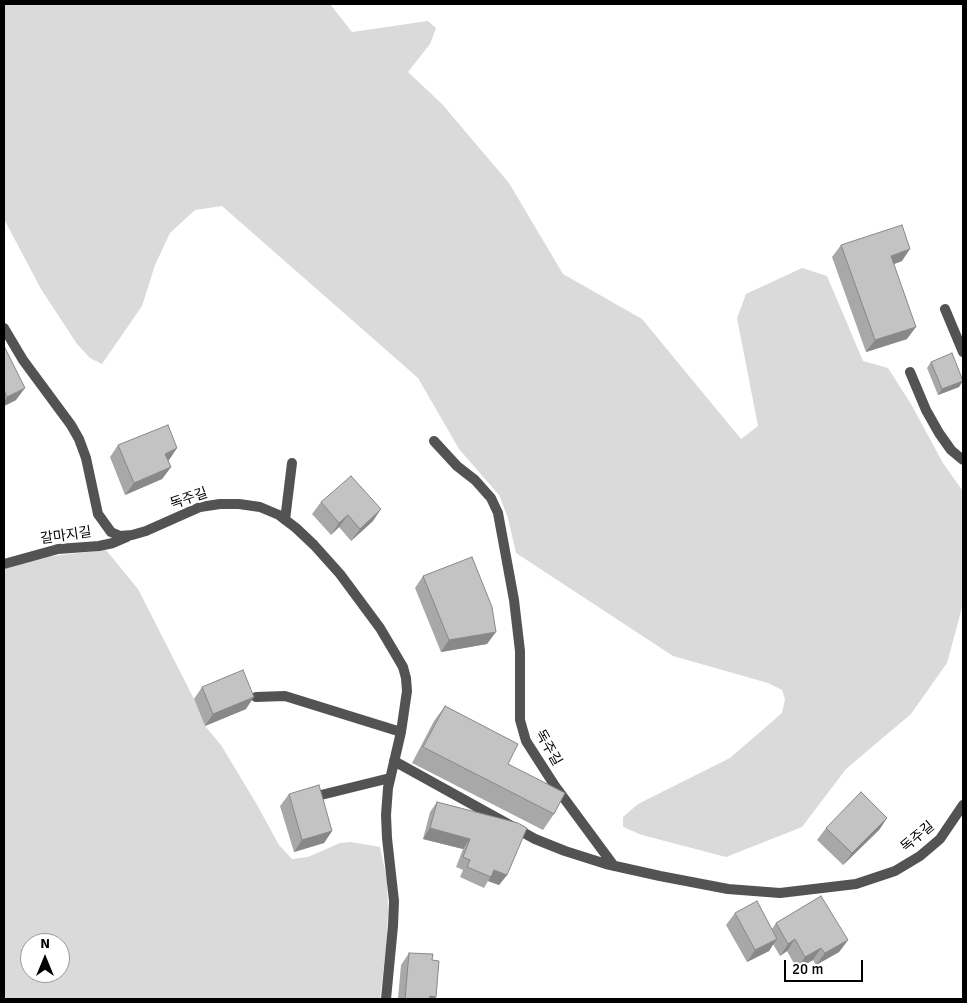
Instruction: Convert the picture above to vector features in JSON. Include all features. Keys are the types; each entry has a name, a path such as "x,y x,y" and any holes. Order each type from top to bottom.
{"lane":[{"path":"945,309 963,352"},
{"path":"4,328 23,360 80,440 86,458 98,514 111,532 120,536 132,535"},
{"path":"910,372 926,410 939,433 951,450 963,460"},
{"name":"독주길","path":"434,441 457,466 476,480 491,498 498,512 514,600 520,651 520,720 526,741 555,786 614,866"},
{"path":"285,520 292,463"},
{"name":"독주길","path":"132,535 146,531 200,507 220,504 260,507 278,515 314,545 340,574 380,628 403,666 406,678 406,692 401,732 390,778 386,815 394,901 386,999"},
{"name":"갈마지길","path":"4,564 58,549 113,543 132,535"},
{"path":"256,697 285,696 401,732"},
{"name":"독주길","path":"394,761 535,839 565,851 614,866 728,889 780,893 856,884 895,871 920,856 940,839 963,805"},
{"path":"321,795 390,778"}],"shaded area":[{"path":"4,4 330,4 352,32 428,21 436,28 430,44 408,72 442,104 509,183 563,274 642,319 741,439 758,426 737,318 746,294 802,268 827,276 863,361 888,368 911,404 943,463 962,490 963,604 947,663 911,714 846,769 802,827 726,857 642,835 623,827 623,817 638,804 730,758 782,713 785,699 782,690 768,683 673,656 516,553 508,518 499,495 459,449 418,378 222,206 195,210 170,233 155,265 142,306 102,364 90,358 77,344 41,289 4,219"},
{"path":"106,550 138,589 194,699 205,726 221,745 279,845 292,859 308,857 340,843 351,842 380,847 387,880 388,911 387,939 380,999 4,999 4,569 43,557"}],"building":[{"path":"902,225 910,249 891,256 916,327 875,340 841,245"},
{"path":"4,346 25,388 7,397 4,390"},
{"path":"952,353 963,381 942,389 931,362"},
{"path":"168,425 177,448 165,454 171,467 134,483 118,445"},
{"path":"351,476 381,509 360,529 348,515 339,523 321,502"},
{"path":"472,557 492,607 496,632 449,640 423,576"},
{"path":"243,670 254,697 213,714 202,687"},
{"path":"445,706 518,744 508,764 565,793 554,814 423,747"},
{"path":"319,785 332,831 302,840 289,794"},
{"path":"861,792 887,818 852,853 826,828"},
{"path":"437,802 518,823 527,828 507,875 494,870 491,877 467,867 470,860 463,857 470,839 430,828"},
{"path":"821,896 848,940 825,953 821,948 805,957 795,939 788,944 776,923"},
{"path":"757,901 777,939 755,950 735,913"},
{"path":"409,953 433,954 432,960 439,961 436,997 430,996 429,999 405,999"}]}
